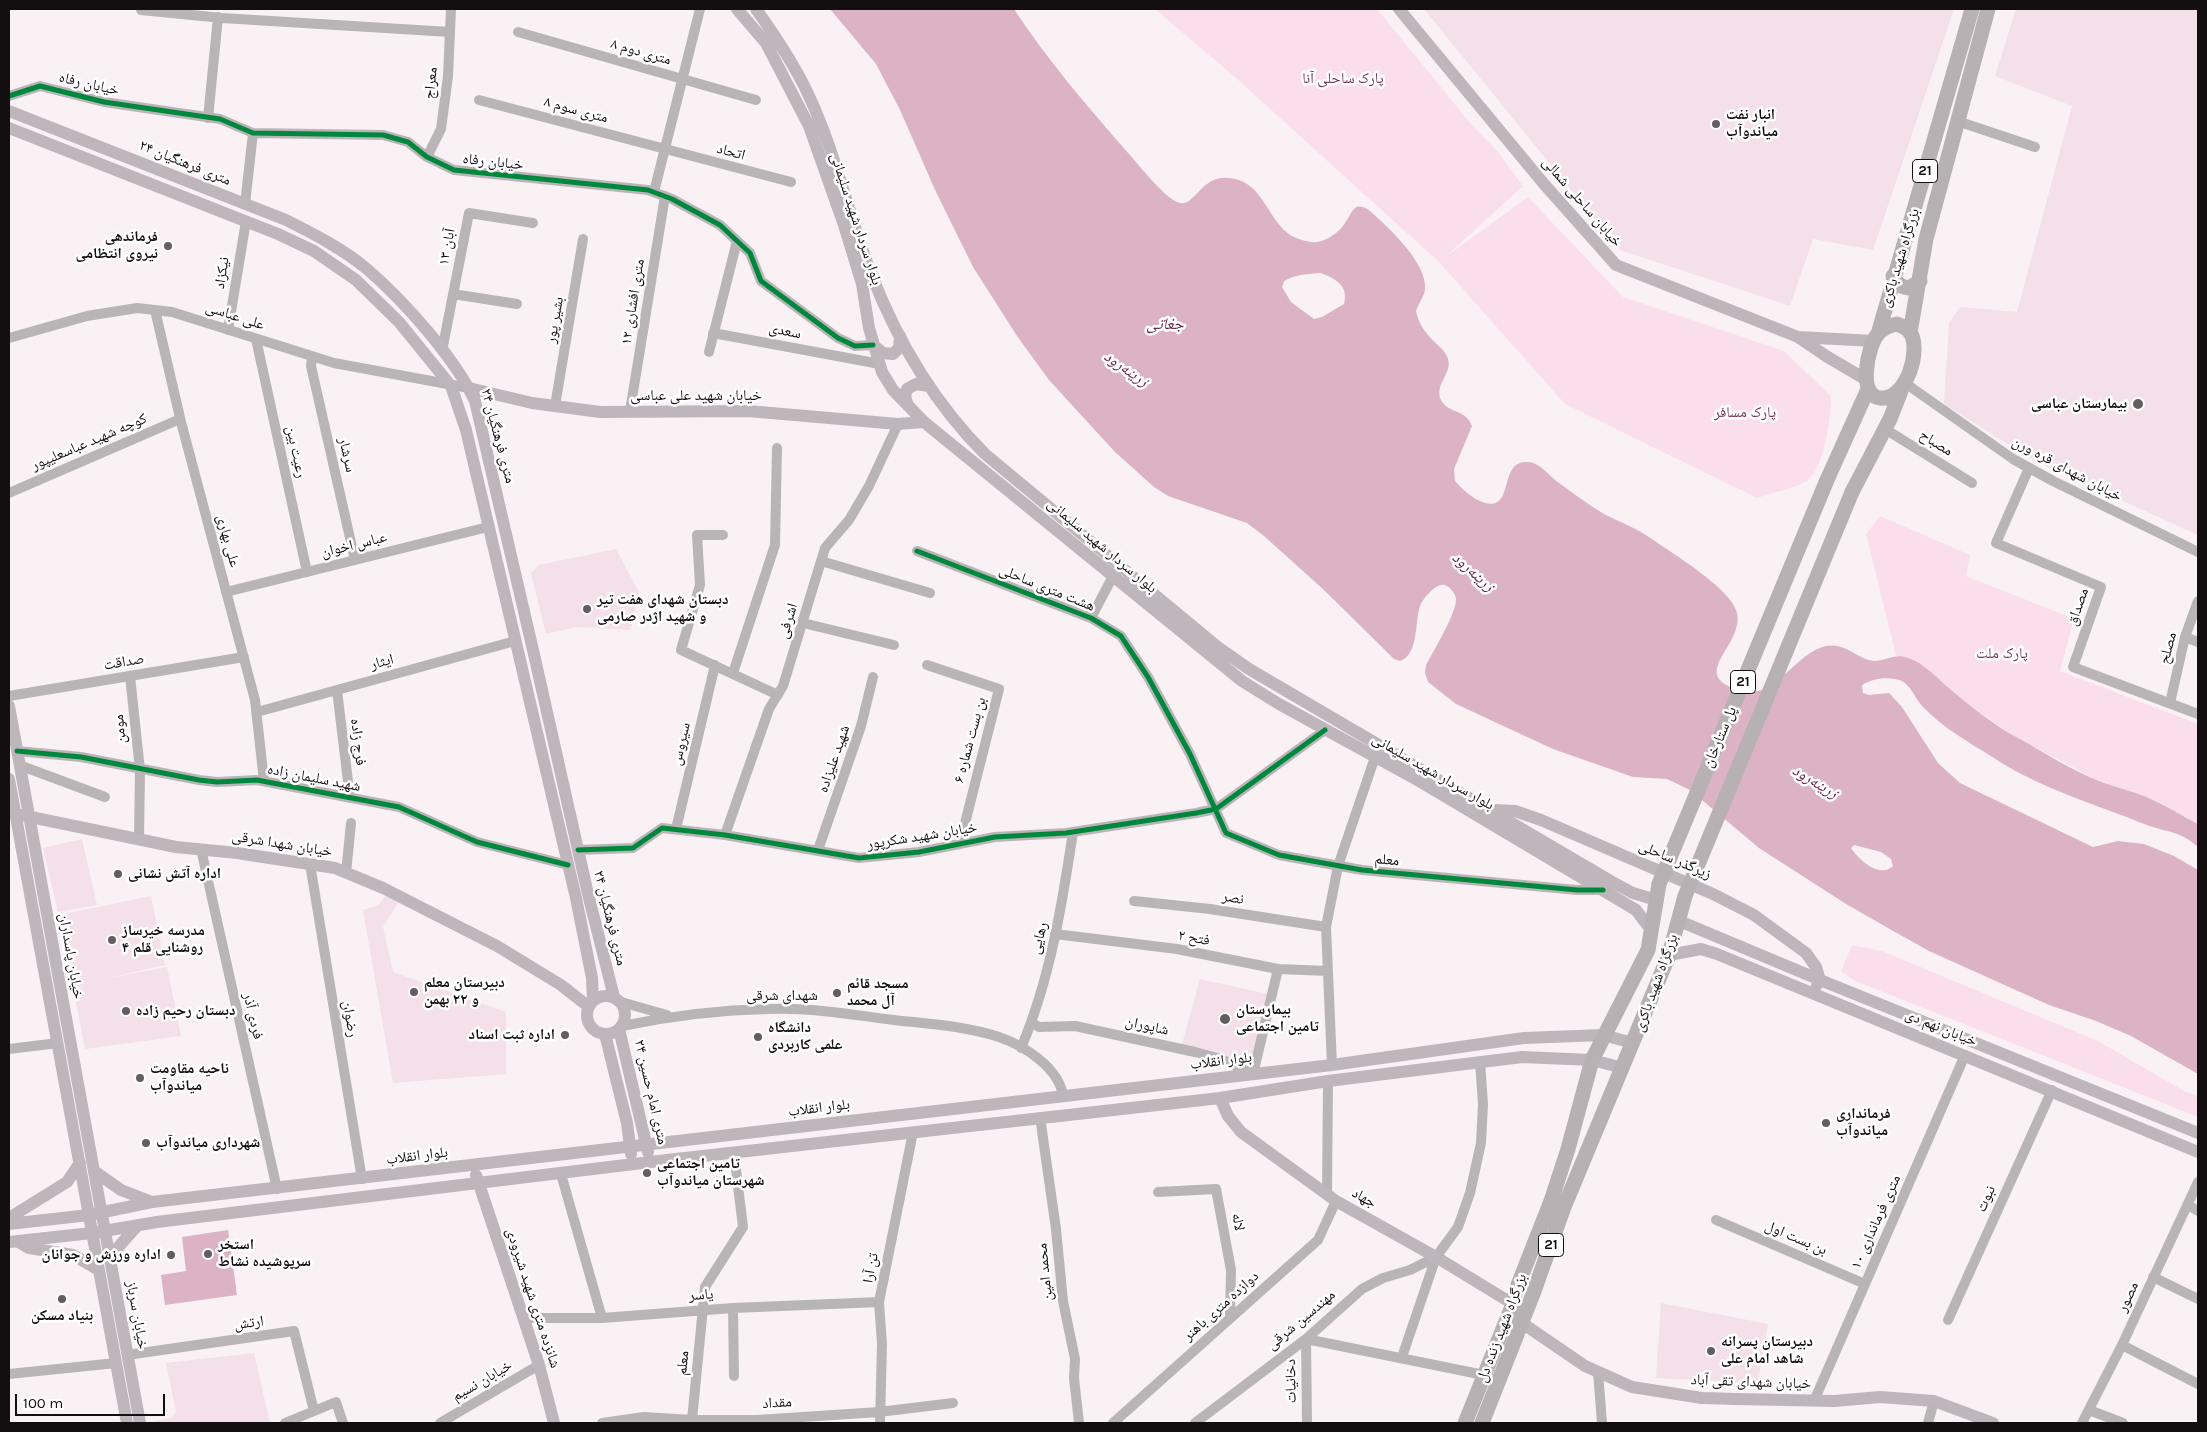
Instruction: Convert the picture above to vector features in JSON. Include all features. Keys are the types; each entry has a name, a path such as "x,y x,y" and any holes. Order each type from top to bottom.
{"highway":[{"name":"بزرگراه شهید باکری","path":"1867,384 1876,338 1893,276 1902,253 1972,9"},
{"name":"بزرگراه شهید باکری","path":"1903,387 1915,352 1910,333 1926,238 1988,9"},
{"path":"1893,276 1902,288 1909,288 1920,280"},
{"path":"1876,338 1888,326 1897,324 1910,333"},
{"path":"1867,384 1872,394 1878,398 1888,398 1903,387"},
{"name":"پل ستارخان","path":"1660,884 1867,384"},
{"name":"21","path":"1885,429 1903,387"},
{"name":"پل ستارخان","path":"1685,896 1852,492 1885,429"},
{"name":"بزرگراه شهید باکری","path":"1604,1035 1644,959 1652,931 1660,884"},
{"name":"بزرگراه شهید باکری","path":"1622,1068 1669,955 1685,896"},
{"name":"21","path":"1592,1060 1604,1035"},
{"name":"بزرگراه شهید زنده دل","path":"1465,1423 1513,1304 1516,1290 1551,1201 1568,1149 1592,1060"},
{"name":"بزرگراه شهید زنده دل","path":"1482,1423 1522,1323 1568,1199 1622,1068"}],"main road":[{"name":"بلوار سردار شهید سلیمانی","path":"737,9 766,43 810,126 862,284 873,345 880,364 893,390 924,422 1242,681 1325,730 1573,865 1633,893 1656,900"},
{"name":"بلوار سردار شهید سلیمانی","path":"756,9 793,64 812,102 872,275 900,336 929,386 961,430 985,454 1219,648 1287,693 1492,810 1573,865 1603,890 1636,910 1652,931"},
{"name":"خیابان ساحلی شمالی","path":"1399,9 1544,184 1616,265 1798,336"},
{"name":"۲۴ متری فرهنگیان","path":"9,111 286,220 323,238 367,269 410,313 465,380 475,401 578,850 617,999"},
{"name":"۲۴ متری فرهنگیان","path":"9,128 246,221 314,251 356,280 399,322 451,386 466,430 568,865 592,978 591,1004"},
{"path":"873,345 882,353 893,354 898,348 900,336"},
{"path":"1798,336 1876,338"},
{"path":"1798,336 1867,384"},
{"path":"908,406 905,396 907,389 916,384 929,386"},
{"name":"خیابان شهید علی عباسی","path":"469,388 532,403 600,412 748,410 898,424 924,422"},
{"path":"488,526 503,524"},
{"name":"خیابان پاسداران","path":"9,706 94,1171 95,1213"},
{"name":"خیابان پاسداران","path":"9,779 12,813 80,1162 95,1213"},
{"name":"زیرگذر ساحلی","path":"1492,810 1515,811 1541,820 1713,894 1754,915 1806,953 1816,967 1820,980"},
{"name":"خیابان شهدا شرقی","path":"12,813 139,840 335,868 383,888 497,946 591,1004"},
{"name":"خیابان نهم دی","path":"1677,920 2198,1133"},
{"name":"خیابان نهم دی","path":"1669,955 1701,950 2052,1090 2198,1152"},
{"path":"1812,994 1820,980"},
{"path":"603,996 617,999 626,1013 620,1028 605,1034 599,1033 590,1025 587,1013 591,1004 603,996"},
{"name":"۲۴ متری امام حسین","path":"620,1028 650,1162"},
{"name":"۲۴ متری امام حسین","path":"605,1034 627,1123 633,1164"},
{"name":"بلوار انقلاب","path":"9,1224 95,1213 157,1202 1332,1065 1524,1038 1604,1035 1633,1043"},
{"path":"1522,1057 1524,1038"},
{"path":"13,1241 99,1232 163,1221 633,1164 1220,1098 1328,1081 1522,1057 1592,1060 1622,1068"},
{"path":"1063,1096 1066,1115"},
{"name":"جهاد","path":"1220,1098 1228,1116 1241,1132 1332,1197 1513,1304"},
{"path":"9,1218 67,1182 80,1162"},
{"name":"شانزده متری شهید شیرودی","path":"474,1166 478,1184 539,1365 554,1423"},
{"path":"94,1171 121,1190 157,1202 163,1221"},
{"name":"خیابان سرباز","path":"95,1213 99,1232 110,1261 140,1423"},
{"path":"110,1261 120,1244 138,1225"},
{"name":"خیابان سرباز","path":"99,1232 99,1270 127,1423"},
{"path":"13,1241 29,1248 73,1255 99,1270"},
{"name":"خیابان شهدای تقی آباد","path":"1522,1323 1585,1366 1632,1387 1702,1398 1814,1401 1880,1396 1934,1401 1993,1423"}],"street":[{"path":"254,9 254,20"},
{"name":"معراج","path":"427,157 441,129 448,76 451,9"},
{"path":"654,192 698,9"},
{"path":"141,10 254,20 450,32"},
{"path":"208,118 218,17"},
{"name":"۸ متری دوم","path":"518,32 756,100"},
{"name":"خیابان رفاه","path":"9,96 40,86 104,102 220,119 252,133 329,132 383,135 408,142 427,157 454,170 648,190 665,196 720,225 750,253 761,281 838,338 855,346 873,345"},
{"name":"۸ متری سوم","path":"479,100 665,150"},
{"path":"1957,121 2035,147"},
{"path":"245,204 252,133"},
{"name":"اتحاد","path":"665,150 791,182"},
{"name":"۱۲ متری افشاری","path":"630,412 665,196"},
{"name":"۱۳ آبان","path":"442,351 469,213 533,223"},
{"name":"نیکزاد","path":"228,330 246,221"},
{"name":"بشیر پور","path":"555,406 583,239"},
{"path":"709,352 737,241"},
{"path":"454,294 517,304"},
{"name":"علی عباسی","path":"9,338 87,316 136,308 155,310 172,312 334,364 469,388"},
{"name":"علی بهاری","path":"155,310 180,419 244,657 256,712 264,781"},
{"name":"سعدی","path":"713,333 880,364"},
{"name":"رعیت بین","path":"256,339 307,572"},
{"name":"سرشار","path":"312,356 311,366 355,560"},
{"name":"خیابان شهدای قره ورن","path":"1903,387 2014,460 2198,552"},
{"name":"کوچه شهید عباسعلیپور","path":"9,492 180,419"},
{"name":"اشرفی","path":"725,835 769,709 784,686 825,548 848,520 869,486 898,424"},
{"name":"مصباح","path":"1885,429 1972,483"},
{"path":"733,673 775,545 777,448"},
{"name":"مصداق","path":"2030,468 1996,543 2101,587 2073,667 2198,714"},
{"name":"عباس اخوان","path":"226,592 488,526"},
{"path":"723,535 697,535 700,585 681,650 778,695"},
{"name":"هشت متری ساحلی","path":"917,551 1092,618 1121,636 1148,677 1190,754 1216,809"},
{"path":"821,561 930,593"},
{"path":"1092,618 1113,576"},
{"name":"مصلح","path":"2170,703 2185,637 2198,601"},
{"path":"804,623 894,645"},
{"path":"2185,637 2198,642"},
{"name":"ایثار","path":"256,712 515,641"},
{"name":"صداقت","path":"9,696 244,657"},
{"name":"سیروس","path":"676,829 715,665"},
{"name":"بن بست شماره ۶","path":"927,665 999,689 960,844"},
{"name":"مومن","path":"130,676 140,770 139,840"},
{"name":"شهید علیزاده","path":"818,850 861,726 873,677"},
{"name":"فرج زاده","path":"337,690 350,798"},
{"path":"1216,809 1325,730"},
{"name":"شهید سلیمان زاده","path":"17,751 80,757 200,780 264,781 399,807 477,842 568,865"},
{"path":"1332,1065 1326,927 1338,866 1375,757"},
{"path":"19,765 105,797"},
{"name":"خیابان شهید شکرپور","path":"578,850 633,848 662,828 725,835 859,858 919,852 995,837 1073,832 1216,809"},
{"name":"معلم","path":"1216,809 1226,833 1279,856 1370,871 1577,890 1603,890"},
{"path":"346,873 351,823"},
{"name":"رهایی","path":"1021,1048 1032,1022 1060,914 1073,832"},
{"name":"فردی آذر","path":"202,849 277,1189"},
{"name":"رضوان","path":"310,864 362,1179"},
{"name":"نصر","path":"1134,901 1210,909 1326,927"},
{"name":"فتح ۲","path":"1055,934 1177,949 1278,968 1328,971"},
{"path":"1253,1074 1278,968"},
{"path":"617,999 671,1016"},
{"name":"شهدای شرقی","path":"620,1028 671,1016 770,1009 816,1010 972,1030 1001,1038 1021,1048 1051,1070 1062,1086 1063,1096"},
{"name":"شاپوران","path":"1032,1022 1039,1027 1075,1026 1195,1052 1221,1059 1253,1074"},
{"path":"9,1049 58,1043"},
{"name":"۱۰ متری فرمانداری","path":"1814,1401 1965,1055"},
{"path":"1402,1357 1436,1257 1458,1227 1470,1193 1481,1143 1483,1104 1480,1062"},
{"path":"1328,1081 1332,1197"},
{"name":"نبوت","path":"1948,1320 2052,1090"},
{"name":"محمد امین","path":"1040,1117 1056,1229 1063,1301 1075,1358 1074,1378 1079,1423"},
{"name":"تن آرا","path":"880,1423 882,1344 879,1302 914,1132"},
{"name":"معلم","path":"692,1420 705,1287 743,1227 734,1153"},
{"path":"561,1174 602,1318"},
{"name":"مصور","path":"2082,1423 2122,1345 2198,1182"},
{"name":"لاله","path":"1158,1192 1216,1189 1231,1270 1230,1318"},
{"name":"دوازده متری باهنر","path":"1113,1423 1318,1240 1332,1197"},
{"path":"2188,1205 2198,1211"},
{"name":"بن بست اول","path":"1716,1220 1865,1284"},
{"name":"مهندسین شرقی","path":"1195,1423 1306,1339 1362,1289 1383,1278 1410,1270 1436,1257"},
{"path":"2154,1277 2198,1299"},
{"name":"یاسر","path":"524,1318 602,1318 733,1308 879,1302"},
{"path":"733,1308 734,1376"},
{"name":"ارتش","path":"127,1355 294,1332 314,1411"},
{"path":"1306,1339 1484,1375"},
{"name":"دخانیات","path":"1306,1339 1307,1423"},
{"path":"2122,1345 2198,1384"},
{"path":"9,1374 116,1363"},
{"name":"خیابان نسیم","path":"440,1423 539,1365"},
{"path":"1598,1372 1602,1423"},
{"path":"1928,1423 1934,1401"},
{"path":"285,1423 336,1402 343,1423"},
{"name":"مقداد","path":"602,1423 644,1417 692,1420 757,1420 879,1412 953,1403"},
{"path":"2089,1410 2123,1423"}],"shaded area":[{"name":"انبار نفت میاندوآب","path":"1424,9 1954,9 1873,250 1813,239 1790,306 1620,250"},
{"path":"2016,9 2198,9 2198,535 2035,461 1944,404 1949,323 1960,307 2017,312 2072,106 1995,76"},
{"name":"دبستان شهدای هفت تیر و شهید اژدر صارمی","path":"616,549 639,592 631,630 577,627 546,634 531,573 539,565"},
{"path":"82,839 97,905 58,912 43,848"},
{"path":"151,896 165,965 104,979 167,967 181,1036 85,1049 59,915"},
{"name":"دبیرستان معلم و ۲۲ بهمن","path":"385,896 398,903 383,927 393,972 506,1012 506,1074 393,1083 363,910 379,905"},
{"name":"بیمارستان تامین اجتماعی","path":"1200,979 1268,994 1251,1065 1182,1044"},
{"name":"دبیرستان پسرانه شاهد امام علی","path":"1661,1303 1768,1324 1758,1383 1656,1378"},
{"path":"254,1353 270,1423 156,1423 155,1421 171,1418 176,1412 166,1363"}],"green space":[{"path":"1155,9 1377,9 1471,124 1498,152 1523,186 1444,258 1528,197 1623,297 1784,351 1831,396 1826,440 1814,473 1808,480 1798,485 1757,498 1565,404 1439,262 1236,78"},
{"name":"پارک ملت","path":"1880,516 1970,555 1966,576 2074,619 2060,671 2198,724 2198,824 2154,800 2097,780 2016,737 1970,706 1908,658 1896,656 1866,534"},
{"path":"1852,945 1882,951 2098,1041 2184,1091 2198,1096 2198,1117 1853,980 1841,971"}],"water":[{"name":"جغاتی","path":"830,9 1014,9 1041,47 1084,101 1153,182 1174,200 1180,203 1186,202 1202,188 1217,179 1239,180 1256,191 1287,233 1296,238 1311,242 1325,240 1335,234 1354,209 1364,207 1386,225 1405,246 1420,268 1424,279 1425,290 1416,311 1418,318 1430,338 1445,353 1449,365 1439,391 1440,397 1443,403 1450,409 1466,417 1472,426 1454,469 1455,481 1472,496 1486,503 1493,504 1503,495 1510,473 1516,465 1527,462 1536,464 1593,507 1647,535 1687,563 1725,593 1737,613 1737,625 1733,637 1720,659 1717,669 1718,677 1726,685 1743,691 1756,692 1779,680 1801,660 1812,652 1824,647 1842,647 1865,659 1874,661 1899,656 1908,658 1925,667 1993,723 2058,761 2099,781 2148,798 2198,824 2198,847 2179,835 2147,825 2069,795 2030,779 2012,769 1939,722 1923,707 1908,686 1902,681 1881,678 1862,685 1863,693 1869,695 1889,693 1902,707 1938,763 1960,783 2093,847 2118,841 2144,844 2174,856 2198,870 2198,1074 2131,1036 2096,1021 2049,1005 1929,951 1895,932 1846,904 1759,848 1690,790 1667,779 1633,777 1553,749 1456,704 1428,682 1425,673 1426,665 1453,613 1456,599 1447,586 1437,586 1424,600 1420,607 1415,639 1410,653 1400,661 1394,659 1324,590 1247,523 1168,496 1154,487 1115,452 1049,380 1017,336 973,267 936,192 900,110 876,64","holes":["1321,273 1340,284 1345,292 1345,298 1344,304 1322,317 1314,319 1291,302 1282,287 1284,281 1293,277","1854,845 1881,852 1891,859 1893,866 1882,870 1870,866 1851,848"]},
{"name":"استخر سرپوشیده نشاط","path":"228,1230 237,1295 165,1305 161,1275 186,1271 182,1237"}],"cycle path":[{"path":"9,96 40,86 104,102 220,119 253,133 383,135 408,142 427,157 454,170 648,190 672,199 720,225 750,253 761,281 838,338 855,346 873,345"},
{"path":"917,551 1091,618 1121,636 1148,677 1190,754 1226,833 1279,855 1362,870 1577,890 1603,890"},
{"path":"578,850 633,848 662,828 725,835 859,858 919,852 995,837 1066,833 1196,813 1216,809 1325,730"},
{"path":"17,751 81,757 199,780 217,782 257,780 399,807 477,842 568,865"}],"place":[{"name":"انبار نفت میاندوآب","path":"1716,124"},
{"name":"فرماندهی نیروی انتظامی","path":"168,246"},
{"name":"بیمارستان عباسی","path":"2138,404"},
{"name":"دبستان شهدای هفت تیر و شهید اژدر صارمی","path":"587,609"},
{"name":"اداره آتش نشانی","path":"118,874"},
{"name":"مدرسه خیرساز روشنایی قلم ۴","path":"112,940"},
{"name":"دبیرستان معلم و ۲۲ بهمن","path":"414,992"},
{"name":"مسجد قائم آل محمد","path":"837,993"},
{"name":"دبستان رحیم زاده","path":"126,1011"},
{"name":"بیمارستان تامین اجتماعی","path":"1225,1019"},
{"name":"اداره ثبت اسناد","path":"565,1035"},
{"name":"دانشگاه علمی کاربردی","path":"758,1037"},
{"name":"ناحیه مقاومت میاندوآب","path":"140,1078"},
{"name":"فرمانداری میاندوآب","path":"1826,1123"},
{"name":"شهرداری میاندوآب","path":"146,1143"},
{"name":"تامین اجتماعی شهرستان میاندوآب","path":"647,1173"},
{"name":"استخر سرپوشیده نشاط","path":"208,1254"},
{"name":"اداره ورزش و جوانان","path":"171,1255"},
{"name":"بنیاد مسکن","path":"62,1299"},
{"name":"دبیرستان پسرانه شاهد امام علی","path":"1711,1351"}],"park label":[{"name":"پارک ساحلی آنا","path":"1343,79"},
{"name":"پارک مسافر","path":"1745,413"}],"water label":[{"name":"زرینه‌رود","path":"1126,369"},
{"name":"زرینه‌رود","path":"1473,572"},
{"name":"زرینه‌رود","path":"1815,782"}]}
